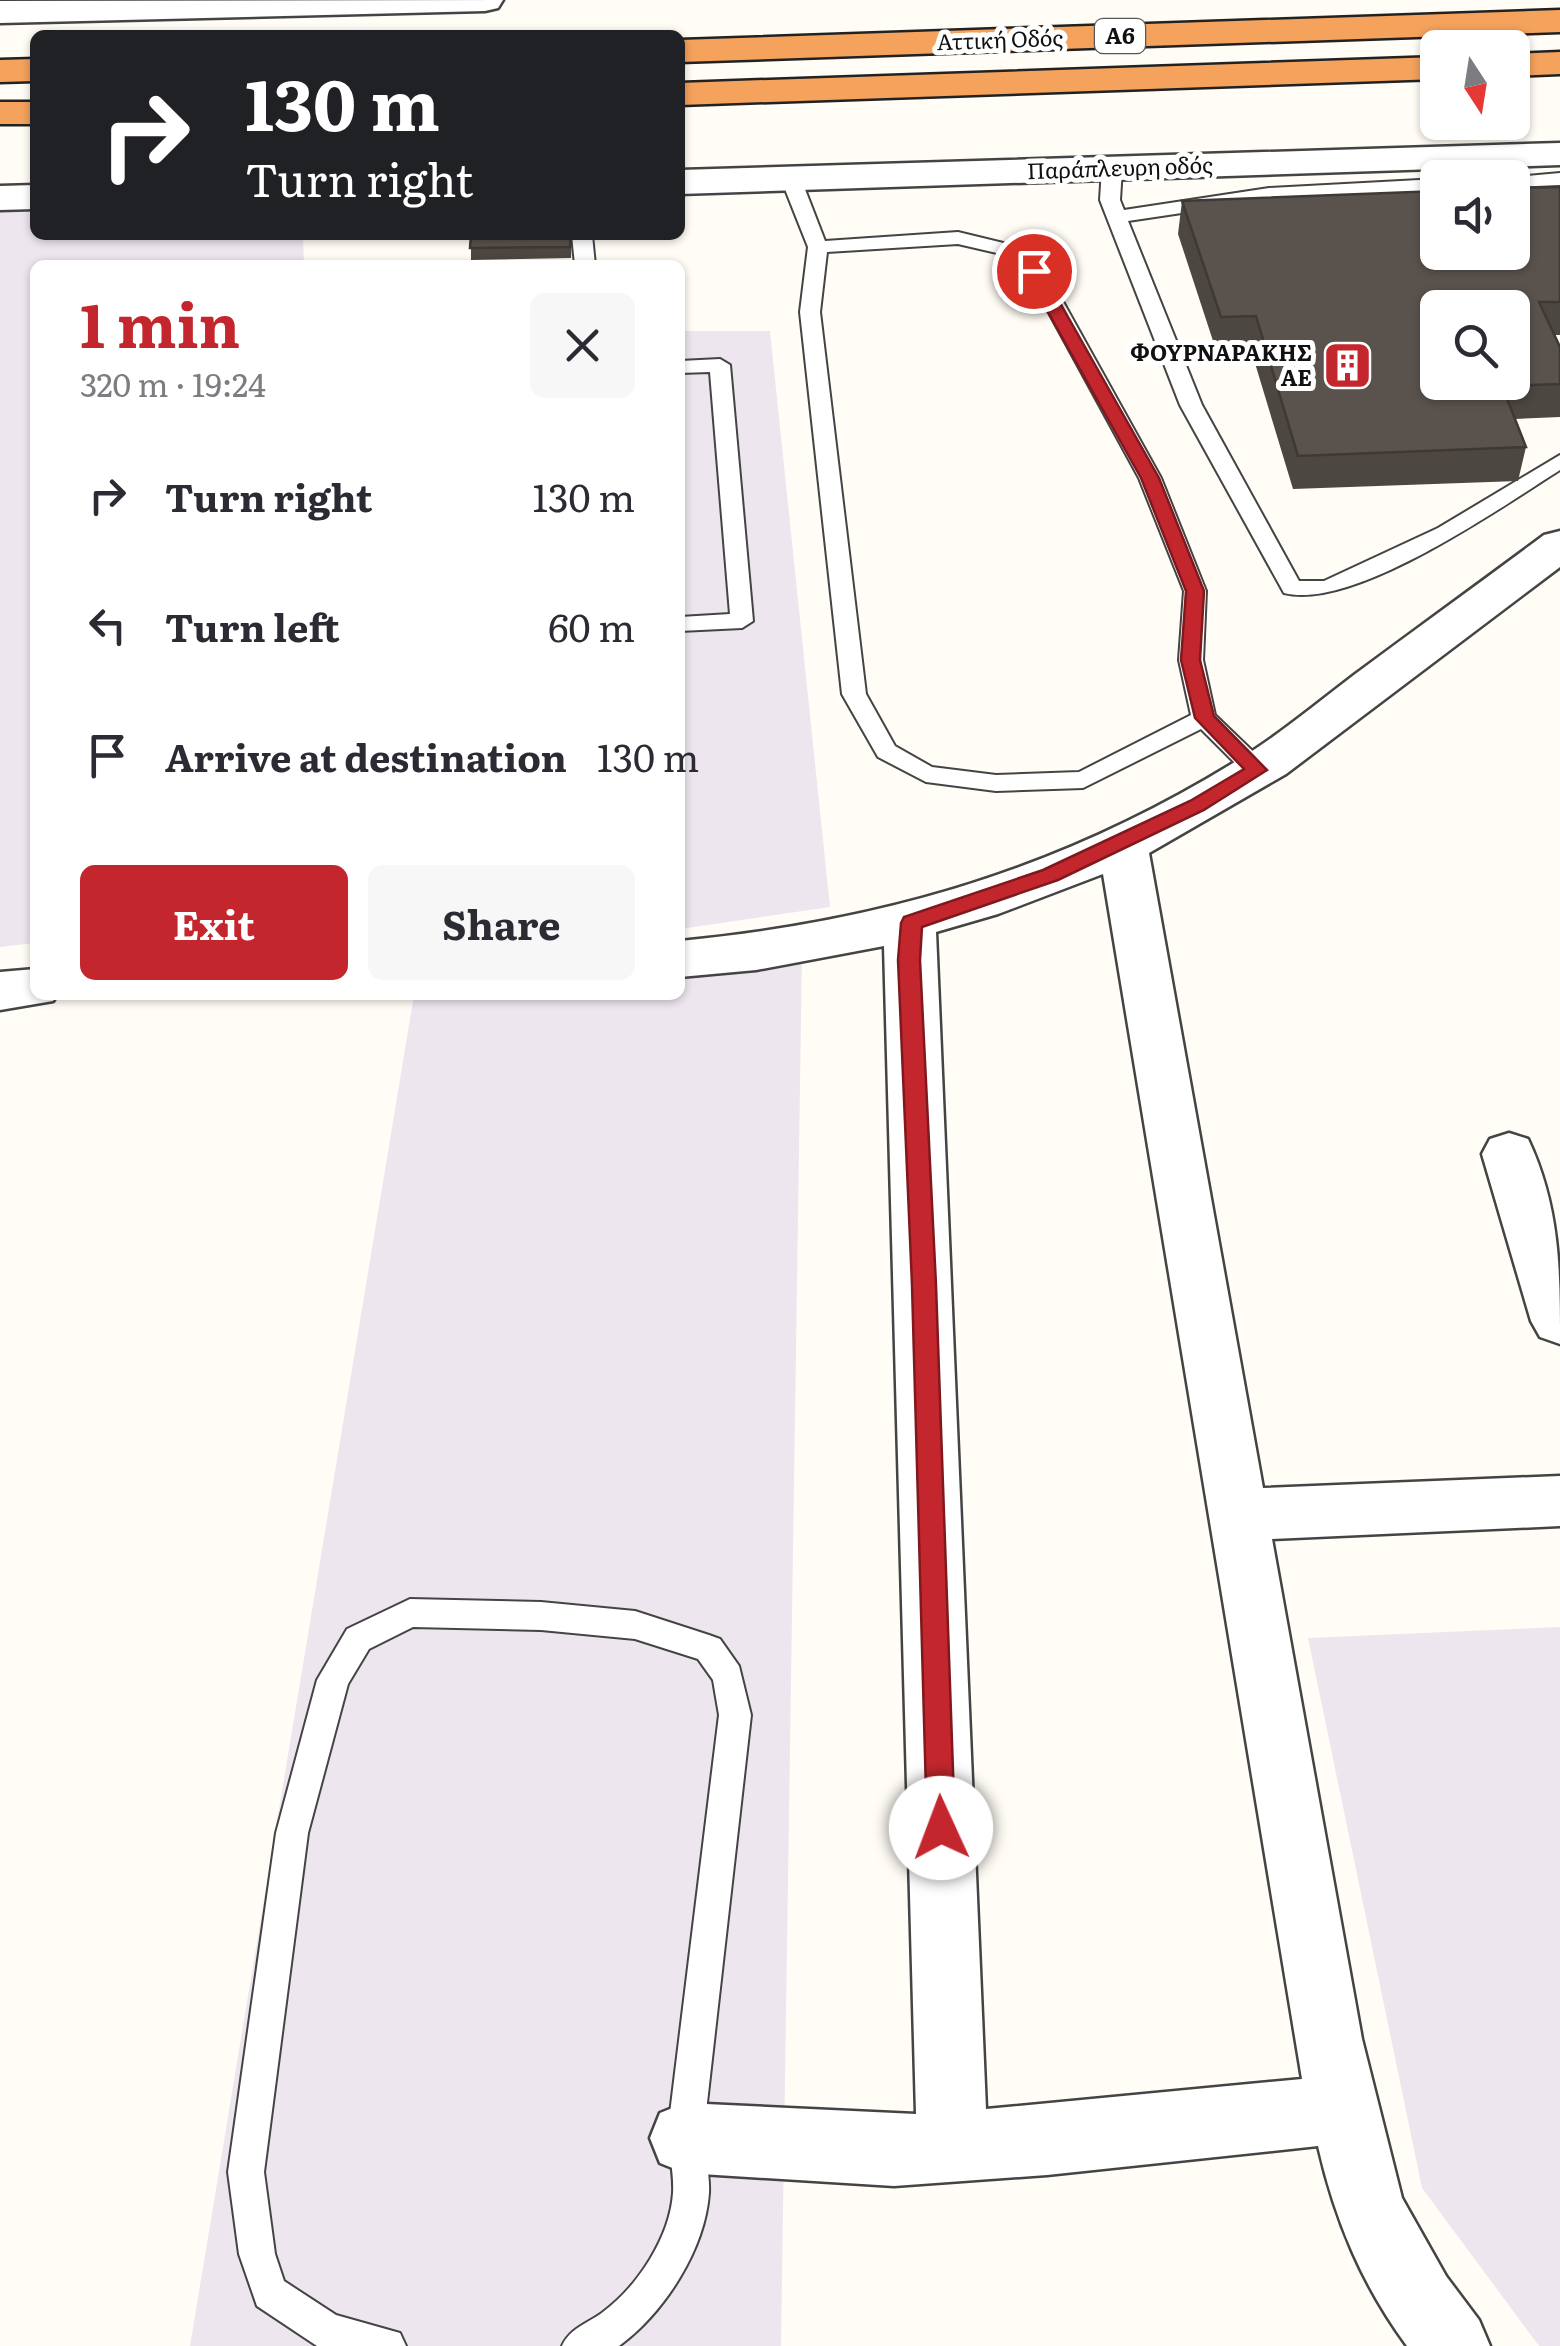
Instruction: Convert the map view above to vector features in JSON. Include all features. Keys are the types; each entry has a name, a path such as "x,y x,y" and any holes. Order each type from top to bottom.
{"highway":[{"name":"Αττική Οδός","path":"685,51 1560,20"},
{"path":"1530,63 1560,62"},
{"name":"Αττική Οδός","path":"685,94 1420,69"},
{"path":"0,70 30,70"},
{"path":"0,113 30,112"}],"street":[{"path":"0,12 485,0"},
{"name":"Παράπλευρη οδός","path":"685,182 1560,154"},
{"path":"0,198 30,197"},
{"path":"685,959 761,954 911,923 1050,875 1123,843 1258,770 1560,545"},
{"path":"1123,843 1327,2039 1370,2211 1420,2302 1453,2346"},
{"path":"911,923 909,960 924,1285 952,2144"},
{"path":"0,990 30,988"},
{"path":"1509,1154 1560,1321"},
{"path":"1240,1515 1560,1502"},
{"path":"685,2138 894,2151 1047,2140 1344,2108"}],"lane":[{"path":"1112,168 1110,200 1191,405 1292,588 1327,588 1431,540 1508,498 1560,462"},
{"path":"791,179 818,247 810,312 854,694 886,750 926,774 996,783 1083,780 1204,718"},
{"path":"1530,180 1560,179"},
{"path":"1117,217 1269,194 1420,186"},
{"path":"818,247 958,238 1021,253 1055,305 1150,478 1195,591 1191,660 1204,718 1258,770"},
{"path":"685,367 720,366 742,621 685,624"},
{"path":"387,2346 328,2332 270,2293 258,2254 246,2172 292,1833 334,1680 358,1639 410,1614 540,1616 635,1626 709,1650 728,1676 735,1715 685,2138 691,2198 662,2278 607,2336 581,2346"}],"shaded area":[{"path":"30,206 30,240 303,240 304,260 30,260 30,944 0,947 0,207"},
{"path":"685,331 770,331 830,907 685,928"},
{"path":"802,953 781,2346 190,2346 413,1000 685,1000 685,958"},
{"path":"1560,1627 1560,2346 1539,2346 1422,2188 1308,1638"}],"building":[{"name":"ΦΟΥΡΝΑΡΑΚΗΣ ΑΕ","path":"1560,187 1560,302 1539,302 1560,347 1560,384 1530,385 1530,290 1420,290 1420,400 1508,400 1526,447 1298,456 1256,316 1221,317 1182,201 1420,192 1420,270 1530,270 1530,188"},
{"path":"471,240 571,240 570,247 470,248"}],"place":[{"name":"ΦΟΥΡΝΑΡΑΚΗΣ ΑΕ","path":"1347,366"}],"route":[{"path":"941,1828 924,1285 909,960 911,923 1050,875 1123,843 1258,770 1204,718 1191,660 1195,591 1150,478 1034,271"}]}
